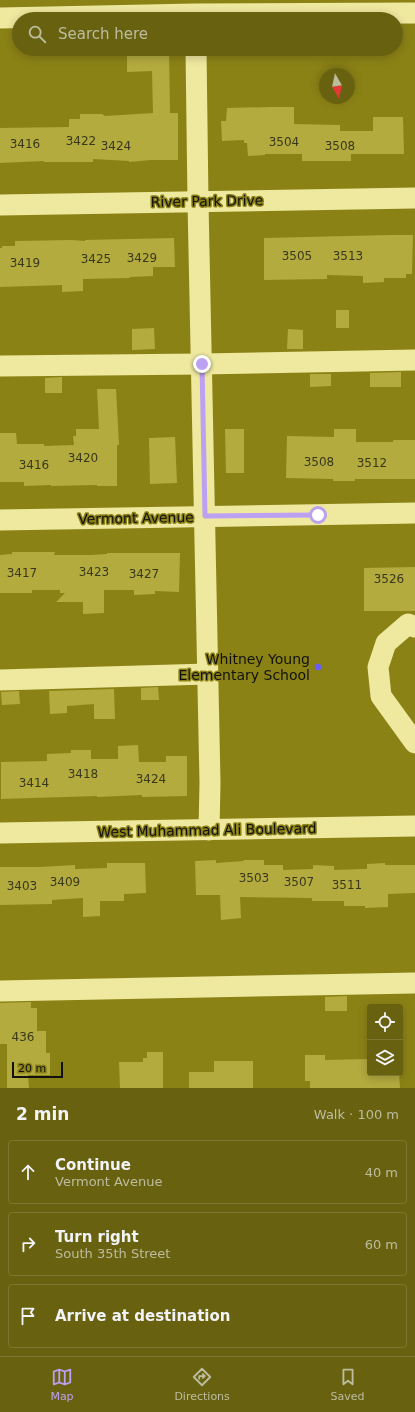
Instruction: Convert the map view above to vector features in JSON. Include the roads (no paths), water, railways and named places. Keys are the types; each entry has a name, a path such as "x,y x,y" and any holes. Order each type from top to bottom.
{"street":[{"path":"167,12 305,12"},
{"path":"403,13 415,13"},
{"path":"0,18 12,18"},
{"path":"196,56 210,783 209,830"},
{"name":"River Park Drive","path":"0,205 415,198"},
{"path":"0,366 415,360"},
{"name":"Vermont Avenue","path":"0,520 415,513"},
{"path":"415,627 408,624 386,643 378,667 381,696 415,743"},
{"path":"0,680 208,674"},
{"name":"West Muhammad Ali Boulevard","path":"0,833 415,826"},
{"path":"0,991 415,983"}],"place":[{"name":"Whitney Young Elementary School","path":"318,667"}]}
